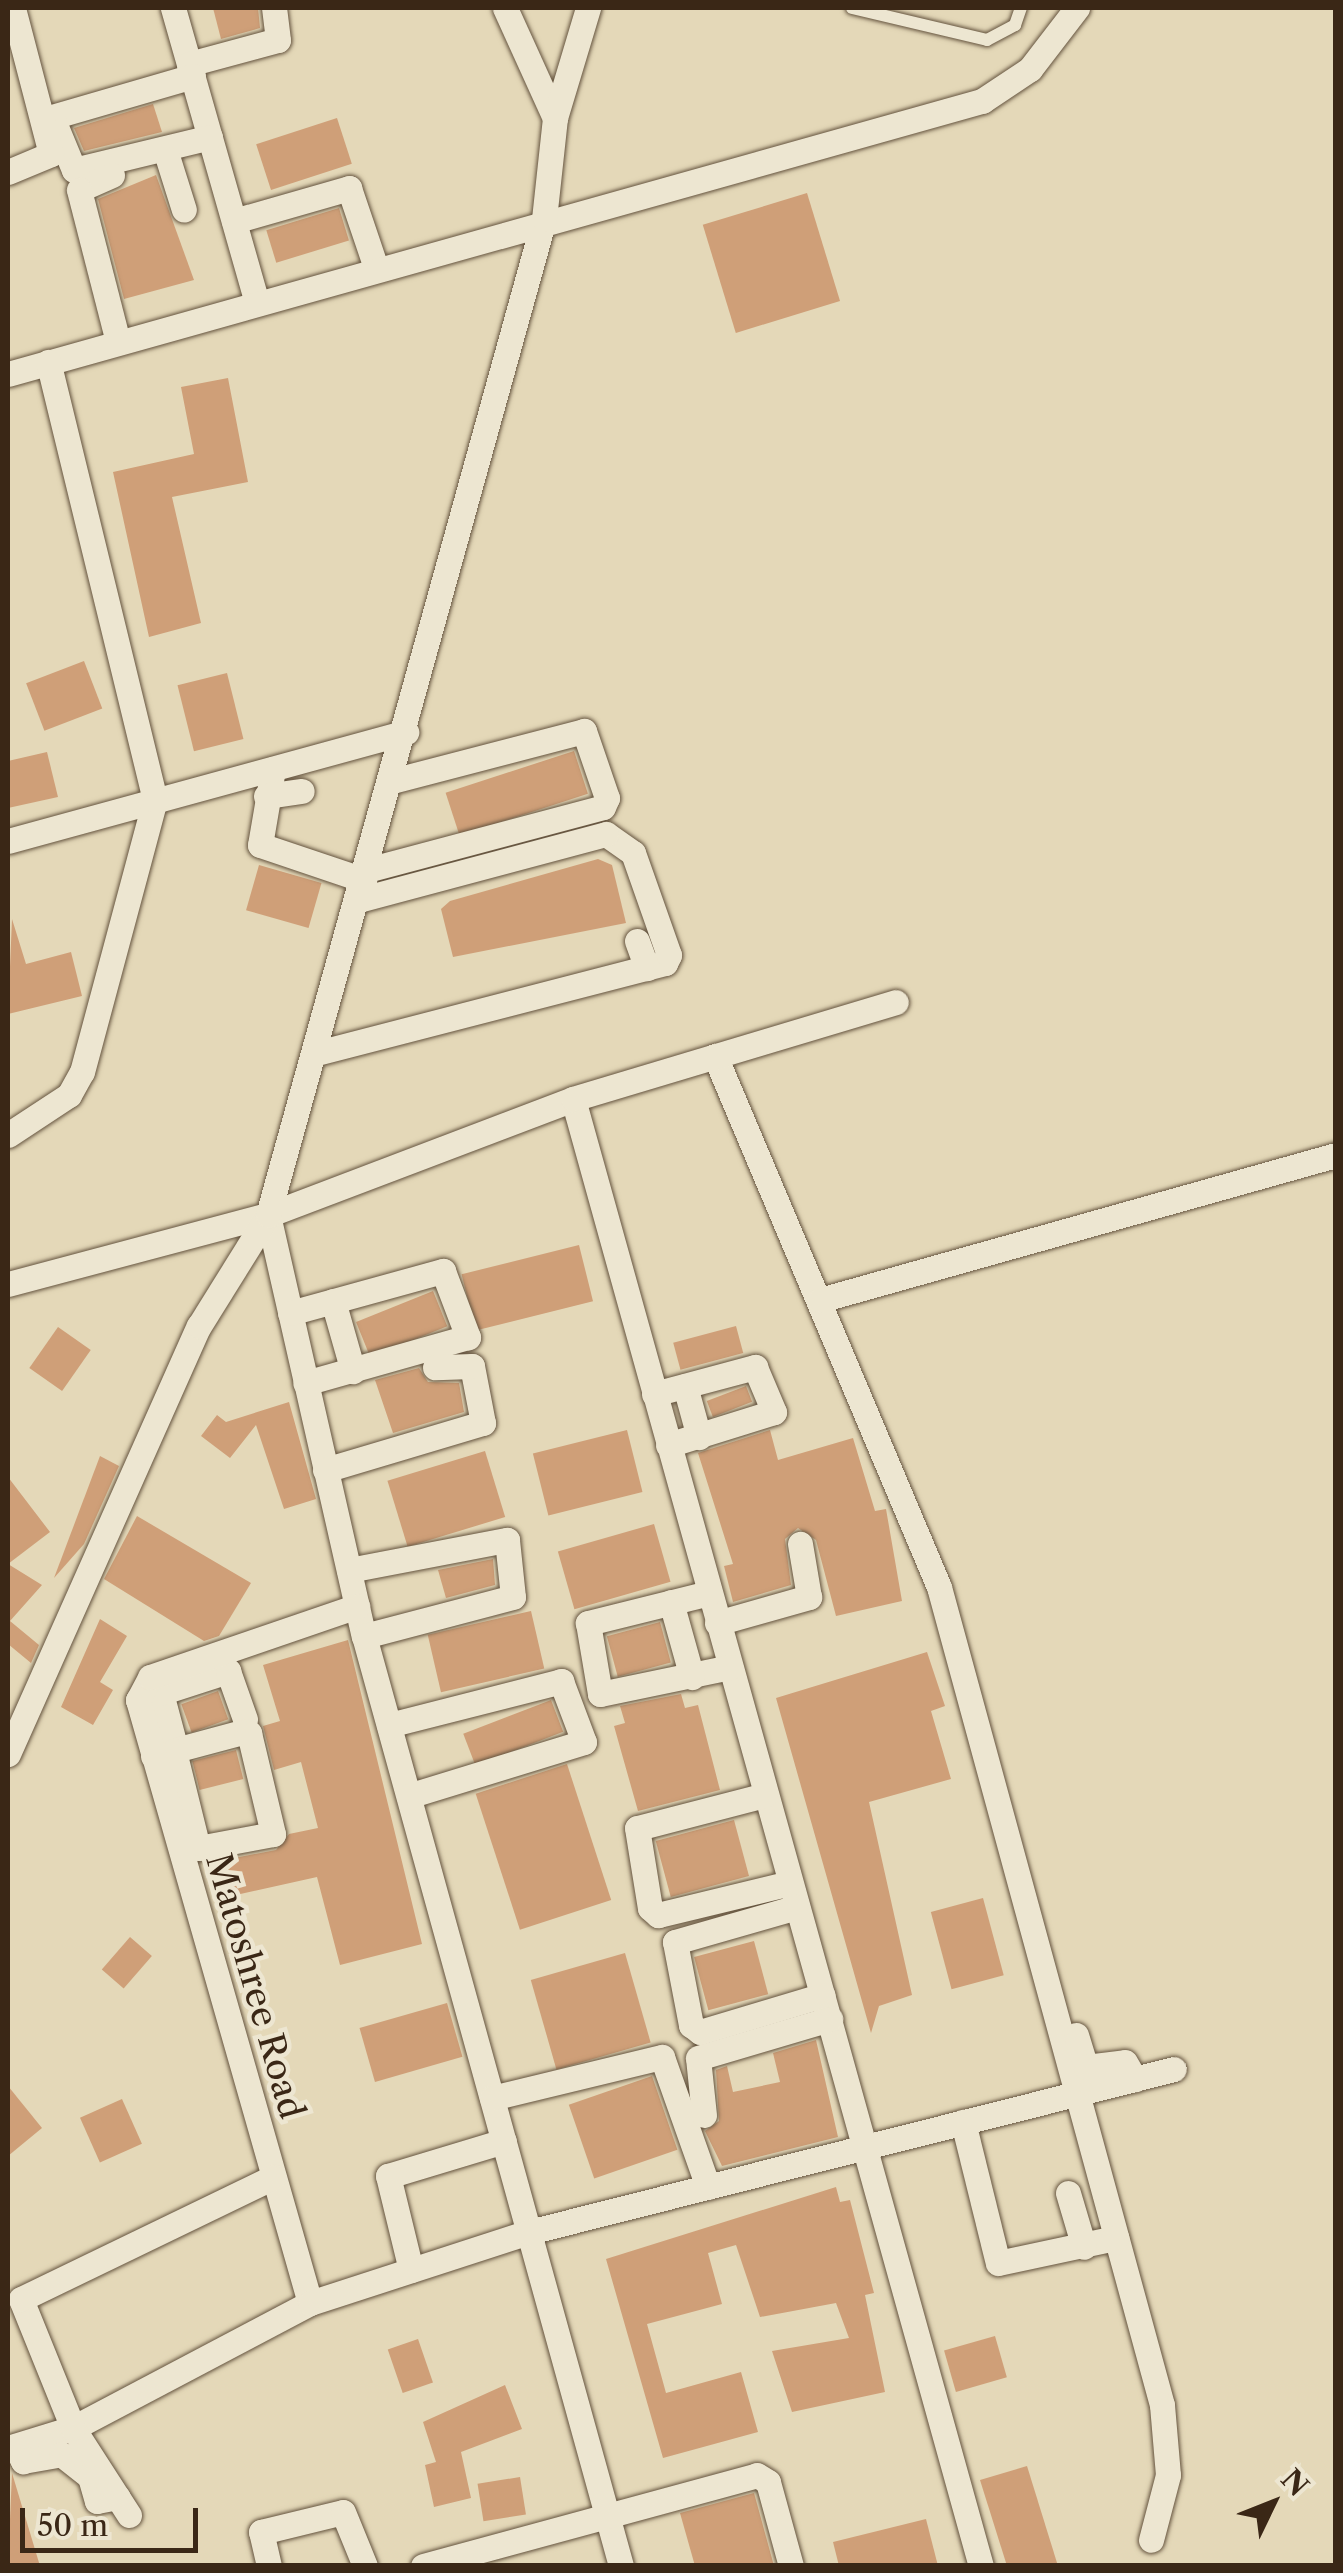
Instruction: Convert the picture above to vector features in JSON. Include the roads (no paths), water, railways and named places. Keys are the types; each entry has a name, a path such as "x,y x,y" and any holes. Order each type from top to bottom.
{"street":[{"path":"8,172 50,154 13,8"},
{"path":"173,8 258,302"},
{"path":"212,142 74,170 52,117 189,64 211,46 218,56 278,40 274,8"},
{"path":"505,8 556,118"},
{"path":"8,1754 199,1326 268,1215 406,732 544,219 556,118 588,8"},
{"path":"9,368 48,362 375,265 982,100 1030,69 1077,8"},
{"path":"118,342 79,190 212,142"},
{"path":"168,159 184,210"},
{"path":"234,221 349,188 375,265"},
{"path":"8,1135 70,1095 82,1072 155,800 48,362"},
{"path":"363,883 603,807 607,798 584,731 392,781"},
{"path":"8,841 406,732"},
{"path":"273,768 260,845 363,883 617,836 633,853 668,955 646,968 313,1054"},
{"path":"266,796 302,791"},
{"path":"637,942 646,968"},
{"path":"8,1284 268,1215 573,1100 896,1002"},
{"path":"715,1056 939,1587 1068,2043 1076,2094 1170,2447 1151,2540"},
{"path":"573,1100 981,2566"},
{"path":"820,1300 1336,1155"},
{"path":"268,1215 364,1636 622,2566"},
{"path":"290,1313 443,1271 468,1337 353,1371 307,1392"},
{"path":"333,1301 353,1371"},
{"path":"307,1392 464,1360 488,1413 483,1423 326,1470"},
{"path":"654,1394 755,1367 774,1412 668,1445"},
{"path":"685,1386 699,1437"},
{"path":"348,1570 507,1540 513,1596 364,1636"},
{"path":"717,1623 808,1597 800,1544"},
{"path":"709,1593 588,1624 600,1694 730,1667"},
{"path":"672,1602 692,1677"},
{"path":"246,1718 228,1671 150,1696 150,1677 357,1606"},
{"path":"389,1725 561,1681 584,1742 408,1796"},
{"name":"Matoshree Road","path":"150,1696 167,1748 273,2178 310,2303"},
{"path":"250,1733 273,1834 198,1848 167,1748 250,1733"},
{"path":"765,1795 637,1828 650,1908 658,1915 793,1895"},
{"path":"793,1895 675,1942 691,2026 700,2032 826,2007"},
{"path":"715,2185 692,2067 826,2007"},
{"path":"1068,2043 1094,2071 1125,2062 1135,2080"},
{"path":"492,2098 662,2057 689,2157 715,2185"},
{"path":"273,2178 14,2301 72,2428 123,2506 97,2501 90,2477 61,2454 23,2461 11,2447 72,2428 310,2303 529,2232 1174,2070"},
{"path":"964,2122 998,2263 1116,2238"},
{"path":"411,2270 388,2176 504,2141"},
{"path":"1068,2193 1084,2247"},
{"path":"422,2566 757,2475 768,2482 791,2566"},
{"path":"269,2566 261,2532 343,2512 365,2566"}],"lane":[{"path":"852,8 987,40 1015,25 1021,8"}]}
